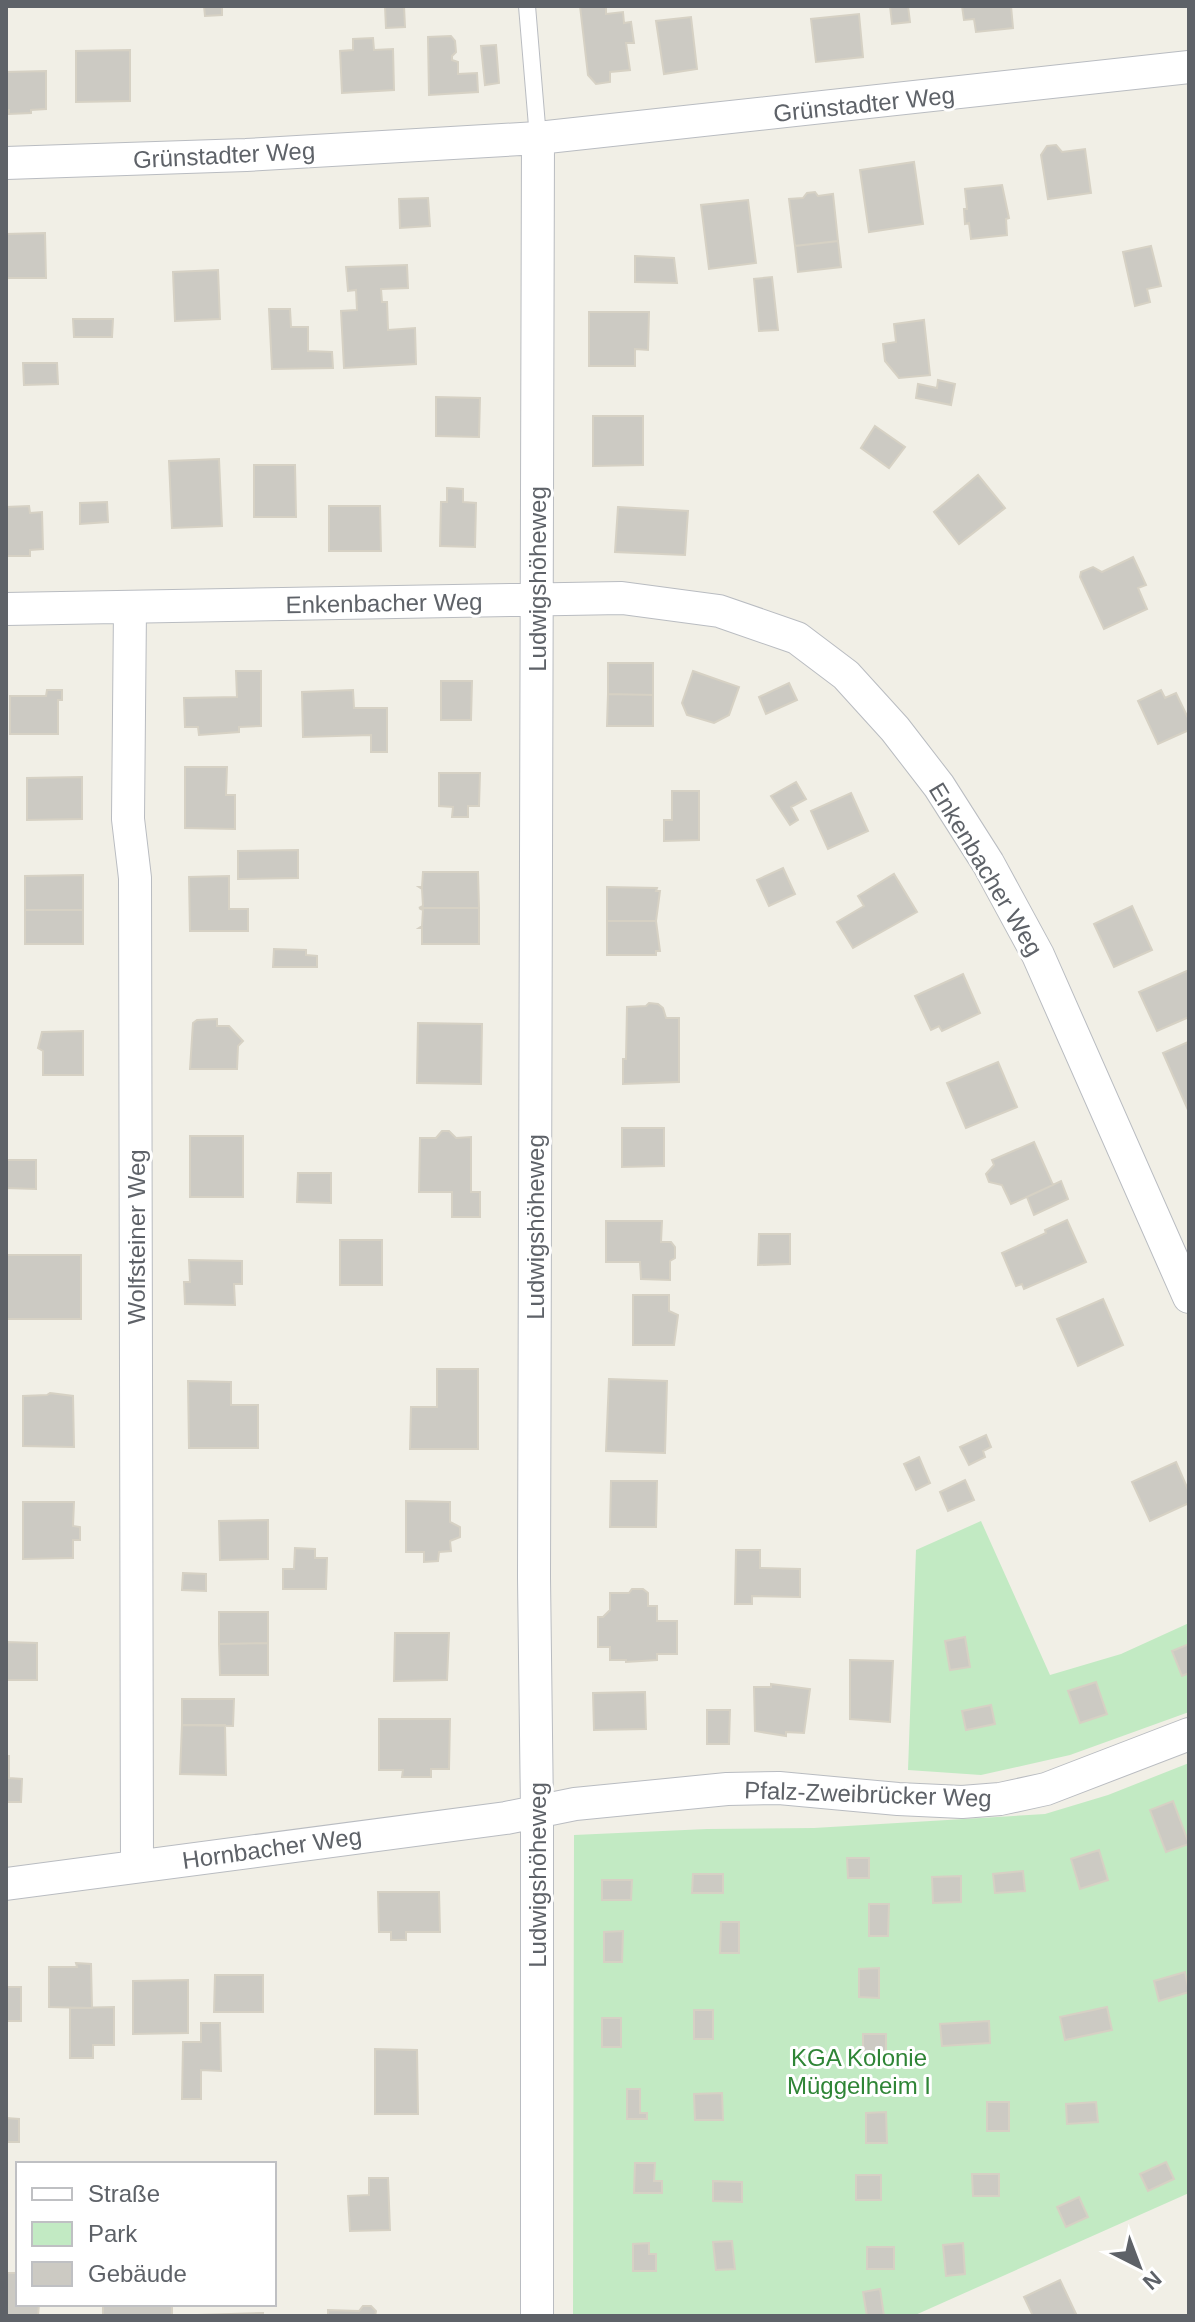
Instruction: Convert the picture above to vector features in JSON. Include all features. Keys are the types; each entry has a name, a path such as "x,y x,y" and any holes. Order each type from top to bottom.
{"street":[{"name":"Grünstadter Weg","path":"6,163 262,154 538,138 1189,67"},
{"name":"Ludwigshöheweg","path":"537,2316 534,1578 538,138"},
{"name":"Enkenbacher Weg","path":"6,609 622,598 719,611 797,638 846,675 895,729 939,786 988,863 1038,955 1189,1297"},
{"name":"Wolfsteiner Weg","path":"130,608 128,819 135,878 137,1866"},
{"name":"Pfalz-Zweibrücker Weg","path":"537,1812 575,1804 727,1789 779,1788 962,1802 1000,1799 1046,1789 1189,1734"},
{"name":"Hornbacher Weg","path":"6,1884 537,1812"}],"lane":[{"path":"527,6 538,138"}],"green space":[{"path":"981,1521 1050,1675 1121,1654 1189,1623 1189,1712 1070,1755 981,1775 908,1770 916,1550"},
{"name":"KGA Kolonie Müggelheim I","path":"1189,1763 1189,2193 913,2316 573,2316 574,1835 814,1828 1045,1814 1108,1795"}],"building":[{"path":"204,6 222,6 222,15 205,16"},
{"path":"385,6 404,6 405,27 386,28"},
{"path":"580,6 606,6 606,14 623,12 624,23 631,22 634,43 626,43 630,70 610,72 610,82 596,84 588,75"},
{"path":"890,6 908,6 910,22 892,24"},
{"path":"962,6 1011,6 1013,28 976,32 974,19 964,20"},
{"path":"859,14 863,57 816,62 811,19"},
{"path":"691,17 697,69 664,74 656,21"},
{"path":"451,36 456,52 452,60 458,62 458,74 477,73 478,92 429,95 428,37"},
{"path":"373,38 374,50 393,49 394,90 342,93 340,51 353,50 353,39"},
{"path":"496,45 499,83 485,85 481,46"},
{"path":"130,50 130,101 76,102 76,51"},
{"path":"46,71 46,109 9,114 6,110 6,72"},
{"path":"1056,145 1062,152 1085,149 1091,193 1048,199 1041,155 1047,146"},
{"path":"914,162 923,224 869,232 860,170"},
{"path":"1002,185 1009,218 1006,219 1007,235 971,239 969,223 965,224 965,189"},
{"path":"815,192 818,196 833,194 838,241 795,246 789,199 803,198 807,193"},
{"path":"428,198 430,226 400,228 399,199"},
{"path":"748,200 756,263 709,269 701,205"},
{"path":"45,233 46,278 6,278 6,234"},
{"path":"838,241 841,267 798,272 795,246"},
{"path":"1151,246 1161,286 1147,289 1150,302 1135,306 1123,252"},
{"path":"635,256 674,258 677,283 635,282"},
{"path":"407,265 408,288 381,289 382,302 387,302 388,330 415,328 416,364 344,368 341,311 357,310 356,290 348,291 346,267"},
{"path":"218,270 220,319 175,321 173,272"},
{"path":"772,277 778,330 759,331 754,279"},
{"path":"269,309 290,309 291,327 308,327 308,351 332,352 333,368 272,369"},
{"path":"589,312 649,312 648,350 635,349 635,366 589,366"},
{"path":"73,319 113,319 112,337 74,337"},
{"path":"924,320 930,375 899,378 885,361 883,344 896,342 894,324"},
{"path":"23,363 57,363 58,384 24,385"},
{"path":"938,380 955,384 951,405 916,398 918,384 937,388"},
{"path":"436,397 480,398 479,437 436,436"},
{"path":"593,416 643,416 643,465 593,466"},
{"path":"875,426 905,447 889,468 861,448"},
{"path":"219,459 222,526 172,528 169,461"},
{"path":"254,465 295,465 296,517 254,517"},
{"path":"978,475 1005,508 959,544 934,512"},
{"path":"447,488 463,489 463,502 476,503 475,547 440,546 441,502 447,502"},
{"path":"107,502 108,522 80,524 80,503"},
{"path":"29,506 30,513 42,512 43,549 30,550 30,556 6,556 6,507"},
{"path":"329,506 380,506 381,551 329,551"},
{"path":"618,507 688,511 685,555 615,552"},
{"path":"1133,557 1146,585 1138,588 1147,609 1104,629 1080,577 1081,572 1093,567 1102,572"},
{"path":"608,663 653,663 653,695 608,694"},
{"path":"236,671 261,671 261,726 239,727 239,732 199,735 198,727 185,727 184,698 237,697"},
{"path":"693,671 739,687 729,715 714,723 687,715 682,703"},
{"path":"441,681 472,681 471,720 441,720"},
{"path":"789,683 797,700 766,714 759,697"},
{"path":"47,690 62,690 62,700 58,700 58,734 10,734 10,696 46,696"},
{"path":"353,690 354,708 387,708 387,752 371,752 371,735 303,737 302,692"},
{"path":"1161,690 1165,698 1176,693 1189,720 1189,730 1158,744 1138,701"},
{"path":"608,694 653,695 653,726 607,726"},
{"path":"185,767 227,767 226,795 235,795 235,829 185,828"},
{"path":"439,773 480,773 479,806 468,806 468,817 452,817 453,807 439,806"},
{"path":"82,777 82,819 27,820 27,778"},
{"path":"796,782 806,799 791,807 798,820 790,825 771,796"},
{"path":"672,791 699,791 699,840 664,841 664,820 672,820"},
{"path":"851,793 868,831 828,849 811,811"},
{"path":"298,850 298,878 238,879 238,851"},
{"path":"783,868 795,894 769,906 757,880"},
{"path":"423,872 478,872 479,908 419,908 423,906 422,889 419,887 422,887"},
{"path":"894,874 917,912 853,948 837,922 864,906 858,896"},
{"path":"83,875 83,910 25,910 25,876"},
{"path":"229,876 229,909 248,909 248,931 190,931 189,877"},
{"path":"607,887 657,888 656,891 660,891 656,921 607,921"},
{"path":"1132,906 1152,950 1114,967 1094,924"},
{"path":"419,908 479,908 479,944 422,944 422,928 419,928 422,926 423,910"},
{"path":"25,910 83,910 83,944 25,944"},
{"path":"607,921 656,921 660,951 656,951 656,955 607,955"},
{"path":"274,949 306,950 306,955 317,956 317,967 273,967"},
{"path":"1189,970 1189,1017 1157,1031 1139,992"},
{"path":"963,974 980,1013 942,1031 939,1026 931,1030 915,996"},
{"path":"649,1003 663,1008 666,1018 679,1018 679,1082 623,1084 627,1007 646,1006"},
{"path":"217,1019 217,1026 229,1026 243,1041 238,1046 237,1069 190,1069 193,1023"},
{"path":"418,1023 482,1024 481,1084 417,1083"},
{"path":"83,1031 83,1075 43,1075 43,1051 38,1048 42,1032"},
{"path":"1188,1042 1189,1110 1163,1053"},
{"path":"998,1062 1017,1107 966,1128 947,1083"},
{"path":"622,1128 664,1128 664,1166 622,1167"},
{"path":"442,1131 449,1131 456,1138 471,1137 471,1192 480,1192 480,1217 452,1217 452,1192 419,1192 420,1138 436,1138"},
{"path":"190,1136 243,1136 243,1197 190,1197"},
{"path":"1034,1142 1053,1185 1011,1204 1002,1185 989,1182 986,1174 994,1165 992,1160"},
{"path":"6,1160 36,1160 36,1189 6,1188"},
{"path":"298,1173 331,1173 331,1203 297,1202"},
{"path":"1061,1181 1068,1199 1034,1215 1027,1197"},
{"path":"1067,1220 1086,1262 1024,1289 1022,1284 1016,1286 1002,1253"},
{"path":"606,1221 662,1221 661,1242 671,1242 675,1247 675,1258 670,1261 670,1280 641,1279 640,1262 606,1262"},
{"path":"759,1234 790,1234 790,1264 758,1265"},
{"path":"340,1240 382,1240 382,1285 340,1285"},
{"path":"6,1255 81,1255 81,1319 6,1319"},
{"path":"189,1260 242,1261 242,1284 234,1284 235,1305 185,1304 184,1282 190,1282"},
{"path":"633,1295 669,1295 669,1311 678,1315 674,1345 633,1345"},
{"path":"1103,1299 1123,1345 1078,1366 1057,1319"},
{"path":"437,1369 478,1369 478,1449 410,1449 411,1407 437,1407"},
{"path":"609,1379 667,1381 665,1453 606,1451"},
{"path":"188,1381 231,1382 231,1405 258,1405 258,1448 189,1448"},
{"path":"50,1393 73,1396 74,1447 23,1446 23,1396"},
{"path":"986,1435 991,1447 983,1451 985,1457 969,1465 960,1447"},
{"path":"919,1457 930,1483 916,1490 904,1464"},
{"path":"1176,1462 1189,1492 1189,1503 1150,1521 1132,1482"},
{"path":"965,1480 974,1500 948,1511 940,1492"},
{"path":"611,1481 657,1481 656,1527 610,1527"},
{"path":"406,1501 450,1502 450,1522 460,1527 460,1537 450,1541 451,1551 439,1552 438,1561 424,1562 424,1552 406,1552"},
{"path":"23,1502 74,1502 73,1526 80,1527 80,1540 73,1540 73,1558 23,1559"},
{"path":"268,1520 268,1559 220,1560 219,1521"},
{"path":"295,1548 315,1549 315,1558 327,1558 326,1589 283,1589 283,1569 294,1569"},
{"path":"736,1550 760,1550 760,1568 800,1569 800,1597 752,1596 752,1604 735,1604"},
{"path":"183,1573 206,1574 206,1591 182,1590"},
{"path":"632,1589 643,1589 648,1593 648,1606 657,1606 657,1621 677,1621 677,1654 657,1654 657,1660 626,1662 610,1660 610,1647 598,1647 598,1617 603,1617 610,1610 610,1593 629,1593"},
{"path":"219,1612 268,1612 268,1643 219,1644"},
{"path":"395,1633 449,1633 447,1680 394,1681"},
{"path":"965,1637 970,1667 950,1670 945,1641"},
{"path":"6,1642 37,1643 37,1680 6,1680"},
{"path":"268,1643 268,1675 220,1675 219,1644"},
{"path":"1189,1644 1189,1673 1182,1676 1172,1651"},
{"path":"850,1660 893,1661 890,1722 850,1719"},
{"path":"1096,1682 1107,1714 1080,1723 1068,1691"},
{"path":"771,1684 810,1689 804,1733 786,1732 786,1736 755,1731 754,1687 771,1687"},
{"path":"645,1692 646,1729 594,1730 593,1693"},
{"path":"182,1699 234,1699 233,1726 182,1725"},
{"path":"991,1705 995,1724 966,1730 962,1711"},
{"path":"707,1710 730,1710 729,1744 707,1744"},
{"path":"379,1719 450,1719 449,1769 431,1769 431,1777 402,1777 403,1770 379,1770"},
{"path":"182,1725 225,1725 226,1775 180,1774"},
{"path":"6,1756 9,1756 9,1778 22,1779 21,1802 6,1802"},
{"path":"1173,1801 1189,1844 1166,1852 1150,1810"},
{"path":"1099,1850 1108,1880 1080,1889 1071,1859"},
{"path":"847,1858 869,1858 869,1878 848,1878"},
{"path":"1023,1871 1025,1891 995,1893 993,1874"},
{"path":"693,1874 723,1874 723,1893 692,1893"},
{"path":"961,1876 961,1902 933,1903 932,1877"},
{"path":"602,1880 632,1880 631,1900 602,1900"},
{"path":"378,1892 439,1892 440,1932 406,1932 406,1940 391,1940 391,1932 379,1932"},
{"path":"869,1904 889,1904 888,1936 869,1936"},
{"path":"721,1922 739,1922 739,1953 720,1953"},
{"path":"623,1931 622,1962 604,1962 604,1932"},
{"path":"76,1963 91,1964 92,2008 49,2007 49,1967 77,1967"},
{"path":"879,1968 879,1998 859,1997 859,1969"},
{"path":"1185,1972 1189,1992 1159,2001 1154,1981"},
{"path":"215,1975 263,1975 263,2012 214,2012"},
{"path":"188,1980 188,2033 133,2034 133,1981"},
{"path":"6,1987 21,1987 21,2021 6,2021"},
{"path":"114,2007 114,2045 93,2045 93,2058 70,2058 70,2008"},
{"path":"1107,2007 1112,2030 1065,2040 1060,2017"},
{"path":"694,2010 713,2010 713,2039 694,2039"},
{"path":"602,2018 621,2018 621,2047 602,2047"},
{"path":"989,2021 990,2043 942,2046 940,2024"},
{"path":"201,2023 220,2023 221,2071 201,2070 201,2099 182,2099 183,2042 201,2042"},
{"path":"863,2034 886,2034 886,2058 863,2058"},
{"path":"375,2049 417,2050 418,2114 375,2114"},
{"path":"627,2089 640,2089 640,2113 647,2113 647,2119 627,2119"},
{"path":"722,2093 723,2120 695,2120 694,2094"},
{"path":"987,2102 1009,2102 1009,2131 987,2131"},
{"path":"1096,2102 1098,2122 1067,2124 1066,2104"},
{"path":"886,2112 887,2143 866,2143 866,2113"},
{"path":"6,2118 19,2119 19,2142 6,2142"},
{"path":"1166,2162 1174,2179 1148,2191 1140,2174"},
{"path":"635,2163 655,2163 654,2181 662,2181 662,2193 634,2193"},
{"path":"972,2174 999,2174 999,2196 973,2196"},
{"path":"856,2175 881,2175 881,2200 856,2200"},
{"path":"369,2178 388,2178 390,2230 350,2231 348,2196 369,2195"},
{"path":"713,2181 742,2182 742,2202 713,2201"},
{"path":"1079,2197 1088,2217 1066,2227 1057,2207"},
{"path":"732,2241 735,2269 716,2270 713,2242"},
{"path":"649,2243 649,2254 656,2254 656,2271 633,2271 633,2244"},
{"path":"963,2243 965,2274 946,2276 943,2245"},
{"path":"867,2247 894,2247 894,2269 867,2269"},
{"path":"6,2273 16,2273 16,2306 39,2306 38,2316 6,2316"},
{"path":"1060,2280 1077,2316 1033,2316 1024,2297"},
{"path":"880,2289 884,2316 867,2316 863,2292"},
{"path":"103,2306 172,2306 172,2316 103,2315"},
{"path":"363,2306 371,2306 376,2311 375,2316 328,2316 328,2310 359,2311"},
{"path":"263,2313 263,2316 198,2316 198,2315"}]}
